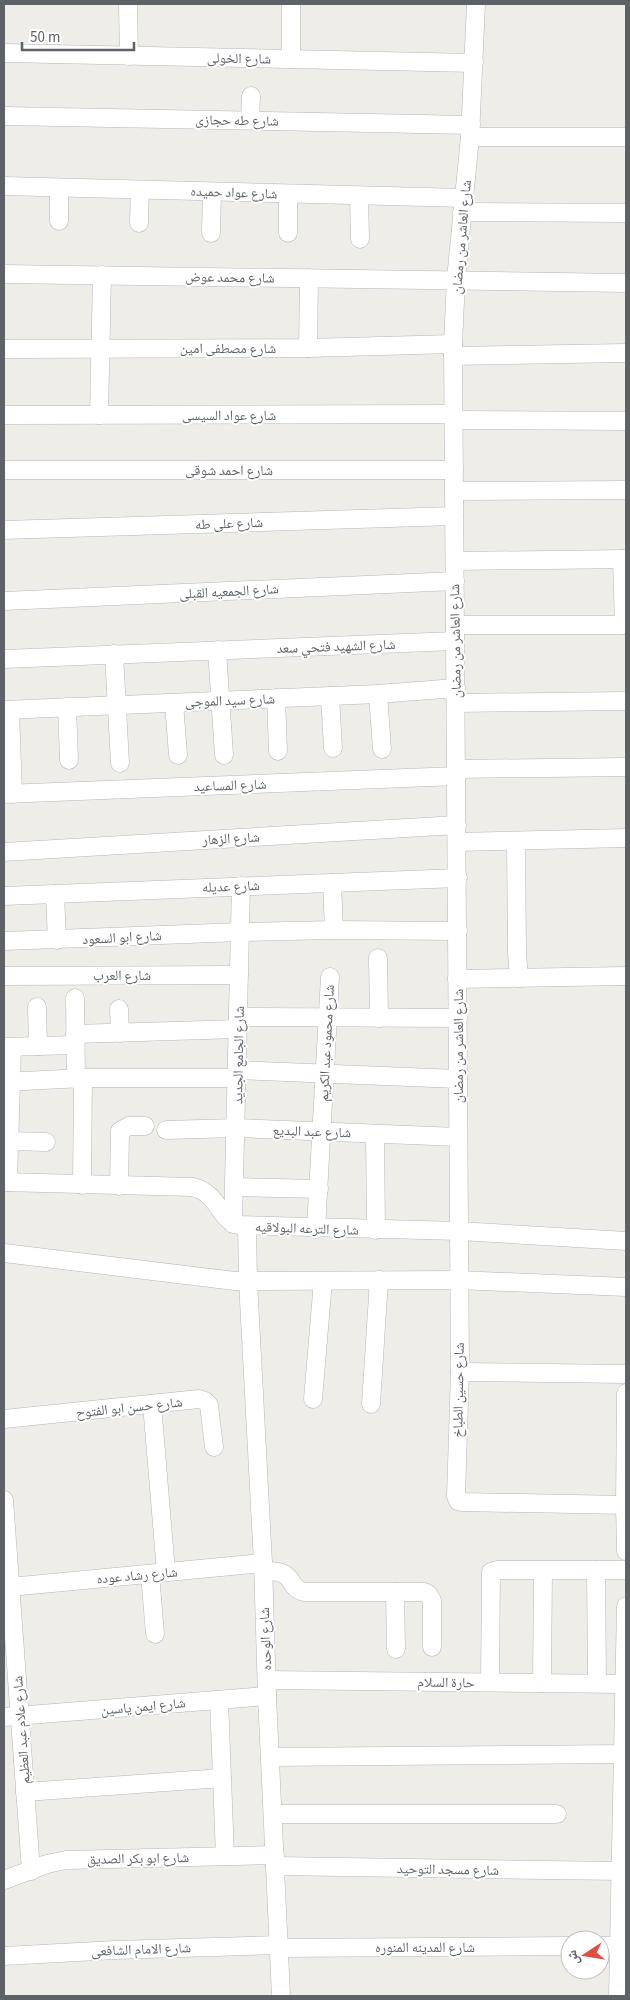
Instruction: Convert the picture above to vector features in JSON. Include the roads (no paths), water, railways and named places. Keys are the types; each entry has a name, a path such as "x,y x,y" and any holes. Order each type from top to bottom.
{"street":[{"path":"128,4 129,56"},
{"path":"291,4 291,59"},
{"name":"شارع العاشر من رمضان","path":"458,1280 458,878 453,350 456,279 470,131 476,4"},
{"name":"شارع الخولى","path":"4,53 474,63"},
{"path":"250,96 250,120"},
{"name":"شارع طه حجازى","path":"4,116 250,120 626,137"},
{"name":"شارع عواد حميده","path":"4,186 360,196 463,205 626,213"},
{"path":"59,188 59,221"},
{"path":"139,223 140,190"},
{"path":"212,192 212,233"},
{"path":"288,194 288,233"},
{"path":"360,196 360,239"},
{"name":"شارع محمد عوض","path":"4,274 456,279 626,283"},
{"path":"99,415 102,275"},
{"path":"308,278 308,348"},
{"name":"شارع مصطفى امين","path":"4,349 308,348 626,352"},
{"name":"شارع عواد السيسى","path":"4,415 454,417 626,421"},
{"name":"شارع احمد شوقى","path":"4,470 454,470"},
{"path":"454,491 626,490"},
{"name":"شارع على طه","path":"4,530 454,516"},
{"path":"455,561 624,559 625,625"},
{"name":"شارع الجمعيه القبلى","path":"4,601 455,580"},
{"name":"شارع الشهيد فتحي سعد","path":"4,659 217,650 455,633 625,625"},
{"path":"217,650 224,755"},
{"path":"114,654 120,762"},
{"path":"378,694 382,749"},
{"name":"شارع سيد الموجى","path":"7,710 378,694 626,701"},
{"path":"330,696 334,748"},
{"path":"276,698 278,751"},
{"path":"174,703 178,755"},
{"path":"67,707 69,760"},
{"path":"7,710 8,794"},
{"name":"شارع المساعيد","path":"8,794 457,772 626,767"},
{"name":"شارع الزهار","path":"4,852 457,833 516,841 626,838"},
{"path":"516,841 519,978"},
{"name":"شارع عديله","path":"4,896 458,878"},
{"path":"332,883 334,930"},
{"name":"شارع الجامع الجديد","path":"241,886 235,1187 248,1281"},
{"path":"55,894 57,940"},
{"name":"شارع ابو السعود","path":"4,942 240,932 334,930 458,931"},
{"path":"378,958 379,1018"},
{"name":"شارع العرب","path":"4,976 240,975"},
{"path":"457,979 626,976"},
{"name":"شارع محمود عبد الكريم","path":"316,1229 330,977"},
{"path":"75,998 75,1040 80,1079 82,1185"},
{"path":"37,1006 38,1046"},
{"path":"119,1009 120,1032"},
{"path":"240,1225 226,1218 215,1201 202,1189 193,1187 6,1182 8,1047 38,1046 120,1032 328,1017 458,1018"},
{"path":"8,1081 237,1074 325,1074 458,1079"},
{"path":"119,1186 120,1131 124,1128 145,1126"},
{"name":"شارع عبد البديع","path":"166,1130 236,1128 458,1137"},
{"path":"8,1134 46,1142"},
{"path":"375,1134 376,1230"},
{"path":"235,1187 318,1188"},
{"name":"شارع الترعه البولاقيه","path":"240,1225 316,1229 459,1231 626,1241"},
{"path":"4,1253 235,1281 458,1280 626,1287"},
{"path":"313,1399 323,1280"},
{"path":"371,1404 379,1280"},
{"name":"شارع حسين الطباخ","path":"458,1280 460,1372 458,1501 625,1505"},
{"name":"شارع الوحده","path":"248,1281 263,1567 281,1996"},
{"path":"460,1372 626,1374"},
{"path":"626,1393 626,1551"},
{"name":"شارع حسن ابو الفتوح","path":"4,1419 199,1399 209,1405 214,1447"},
{"path":"152,1404 158,1573 155,1634"},
{"name":"شارع علام عبد العظيم","path":"4,1500 6,1560 10,1587 12,1717 25,1792 31,1871"},
{"name":"شارع رشاد عوده","path":"10,1587 158,1573 263,1567 284,1573 290,1578 297,1589 304,1592 424,1592 430,1597 432,1647"},
{"path":"490,1682 491,1572 497,1570 626,1570"},
{"path":"596,1570 597,1684"},
{"path":"542,1571 542,1683"},
{"path":"395,1592 396,1648"},
{"path":"618,1996 618,1946 622,1879 626,1606"},
{"name":"حارة السلام","path":"267,1688 490,1682 625,1684"},
{"name":"شارع ايمن ياسين","path":"12,1717 219,1700 267,1688"},
{"path":"219,1700 225,1856"},
{"path":"270,1757 624,1749"},
{"path":"25,1792 222,1778"},
{"path":"273,1814 557,1814"},
{"name":"شارع ابو بكر الصديق","path":"4,1880 47,1864 66,1860 225,1856 275,1861"},
{"name":"شارع مسجد التوحيد","path":"275,1861 622,1879"},
{"name":"شارع المدينه المنوره","path":"279,1946 560,1946"},
{"name":"شارع الامام الشافعى","path":"4,1956 114,1950 279,1946"},
{"path":"610,1946 618,1946"}]}
